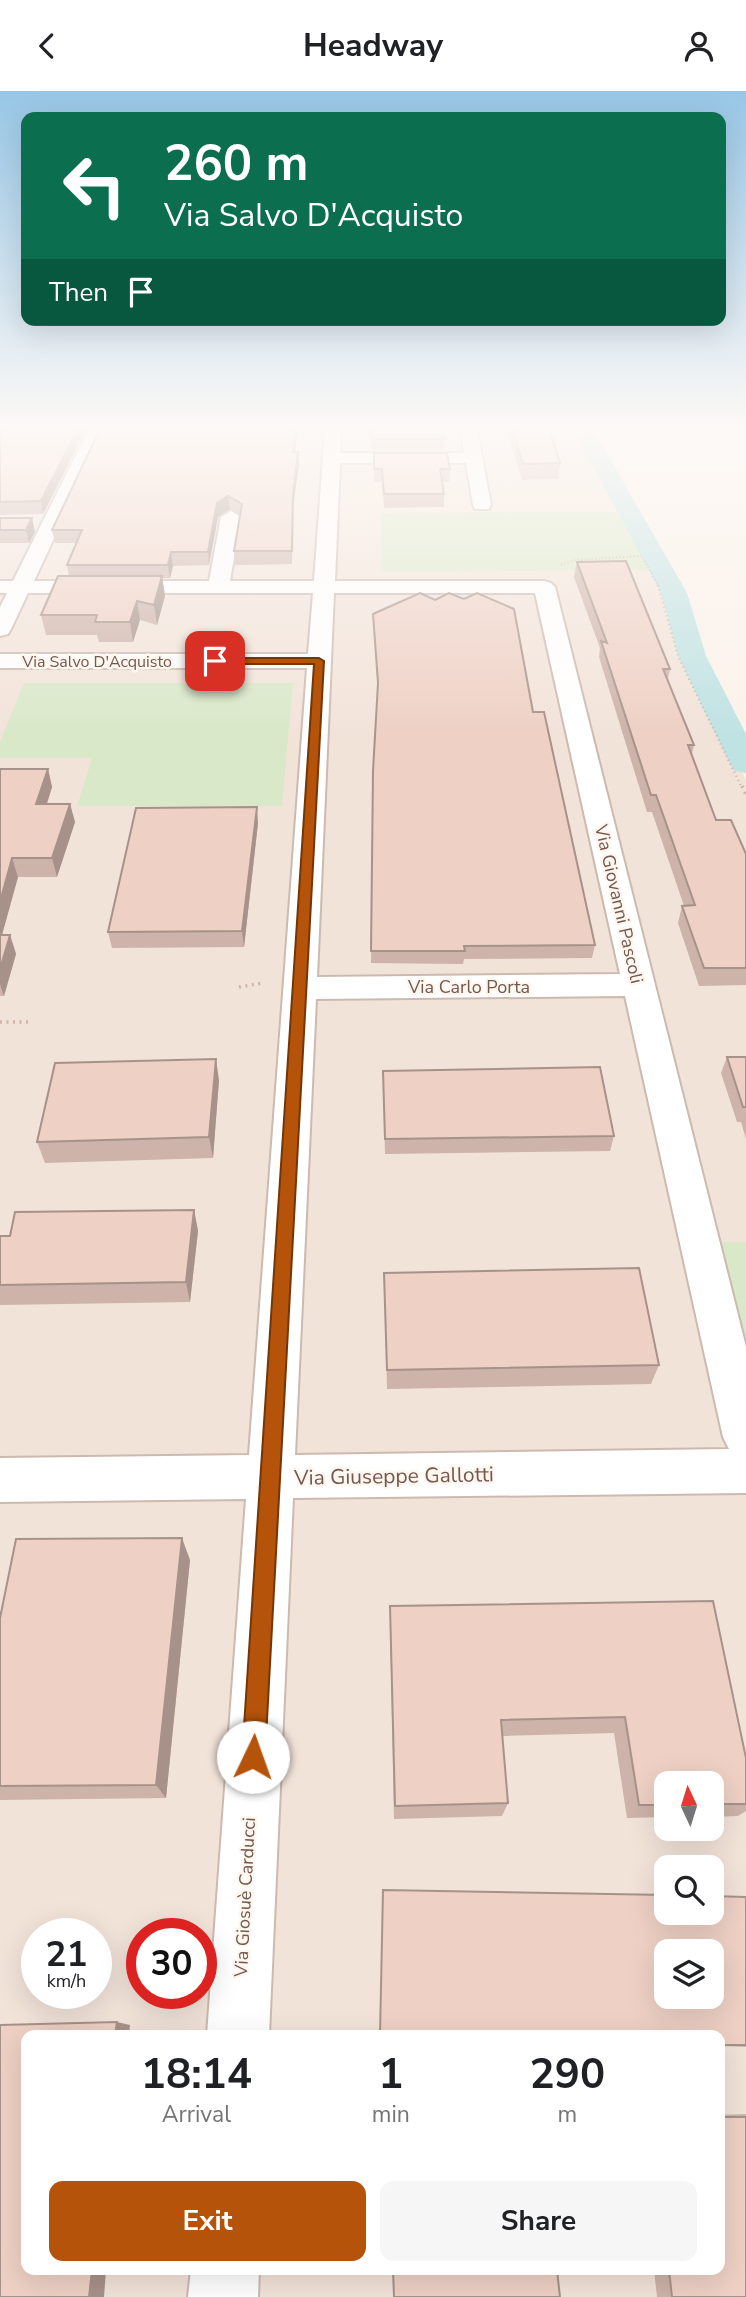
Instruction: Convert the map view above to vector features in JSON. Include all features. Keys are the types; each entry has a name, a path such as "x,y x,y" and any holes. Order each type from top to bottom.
{"street":[{"path":"0,629 9,587 45,532"},
{"path":"218,588 228,532"},
{"name":"Via Giosuè Carducci","path":"238,2030 326,532"},
{"path":"9,587 323,587 542,579"},
{"name":"Via Giovanni Pascoli","path":"542,579 746,1437"},
{"name":"Via Salvo D'Acquisto","path":"0,661 319,661"},
{"name":"Via Carlo Porta","path":"301,988 638,985"},
{"name":"Via Giuseppe Gallotti","path":"0,1480 746,1471"},
{"path":"223,2297 225,2275"}],"path":[{"path":"542,579 575,560 642,556 662,593 678,656 746,795"},
{"path":"0,1022 32,1022"}],"shaded area":[{"path":"0,532 638,532 670,593 686,657 746,780 746,2297 0,2297"}],"green space":[{"path":"381,532 639,532 660,570 381,572"},
{"path":"24,683 293,683 282,806 77,806 92,758 0,758 0,742"},
{"path":"719,1242 746,1242 746,1355"}],"building":[{"path":"81,532 212,532 208,552 171,552 168,565 67,565"},
{"path":"237,532 292,532 292,551 234,551"},
{"path":"626,561 670,669 663,669 694,745 688,745 716,820 731,820 746,854 746,968 704,968 682,906 695,905 656,795 651,795 601,641 607,643 577,562"},
{"path":"58,576 162,576 154,605 137,601 130,622 95,622 97,615 41,615"},
{"path":"420,593 435,600 449,593 464,599 477,593 514,609 533,712 544,712 595,945 464,946 465,951 371,951 373,771 378,683 373,614"},
{"path":"0,769 48,769 36,804 70,804 52,858 12,858 0,902"},
{"path":"257,807 242,931 108,932 136,808"},
{"path":"0,935 10,935 0,969"},
{"path":"727,1057 746,1057 746,1107 743,1107"},
{"path":"216,1059 209,1137 37,1142 55,1063"},
{"path":"600,1067 614,1136 385,1139 383,1071"},
{"path":"194,1210 186,1282 0,1285 0,1236 10,1236 15,1212"},
{"path":"639,1268 659,1365 387,1370 384,1273"},
{"path":"182,1538 156,1785 0,1786 0,1618 16,1539"},
{"path":"713,1601 746,1758 746,1804 724,1804 724,1771 654,1771 654,1805 639,1805 625,1717 501,1720 508,1803 395,1806 390,1606"},
{"path":"383,1890 654,1895 654,1925 724,1925 724,1896 746,1897 746,2045 725,2045 725,2030 380,2030"},
{"path":"117,2022 116,2030 21,2030 21,2275 91,2275 89,2297 0,2297 0,2025"},
{"path":"725,2117 746,2117 746,2297 672,2297 670,2275 725,2275"},
{"path":"393,2275 558,2275 560,2297 394,2297"}],"waterway":[{"path":"640,532 674,593 692,656 746,764"}],"route":[{"path":"215,661 319,661 253,1757"}]}
